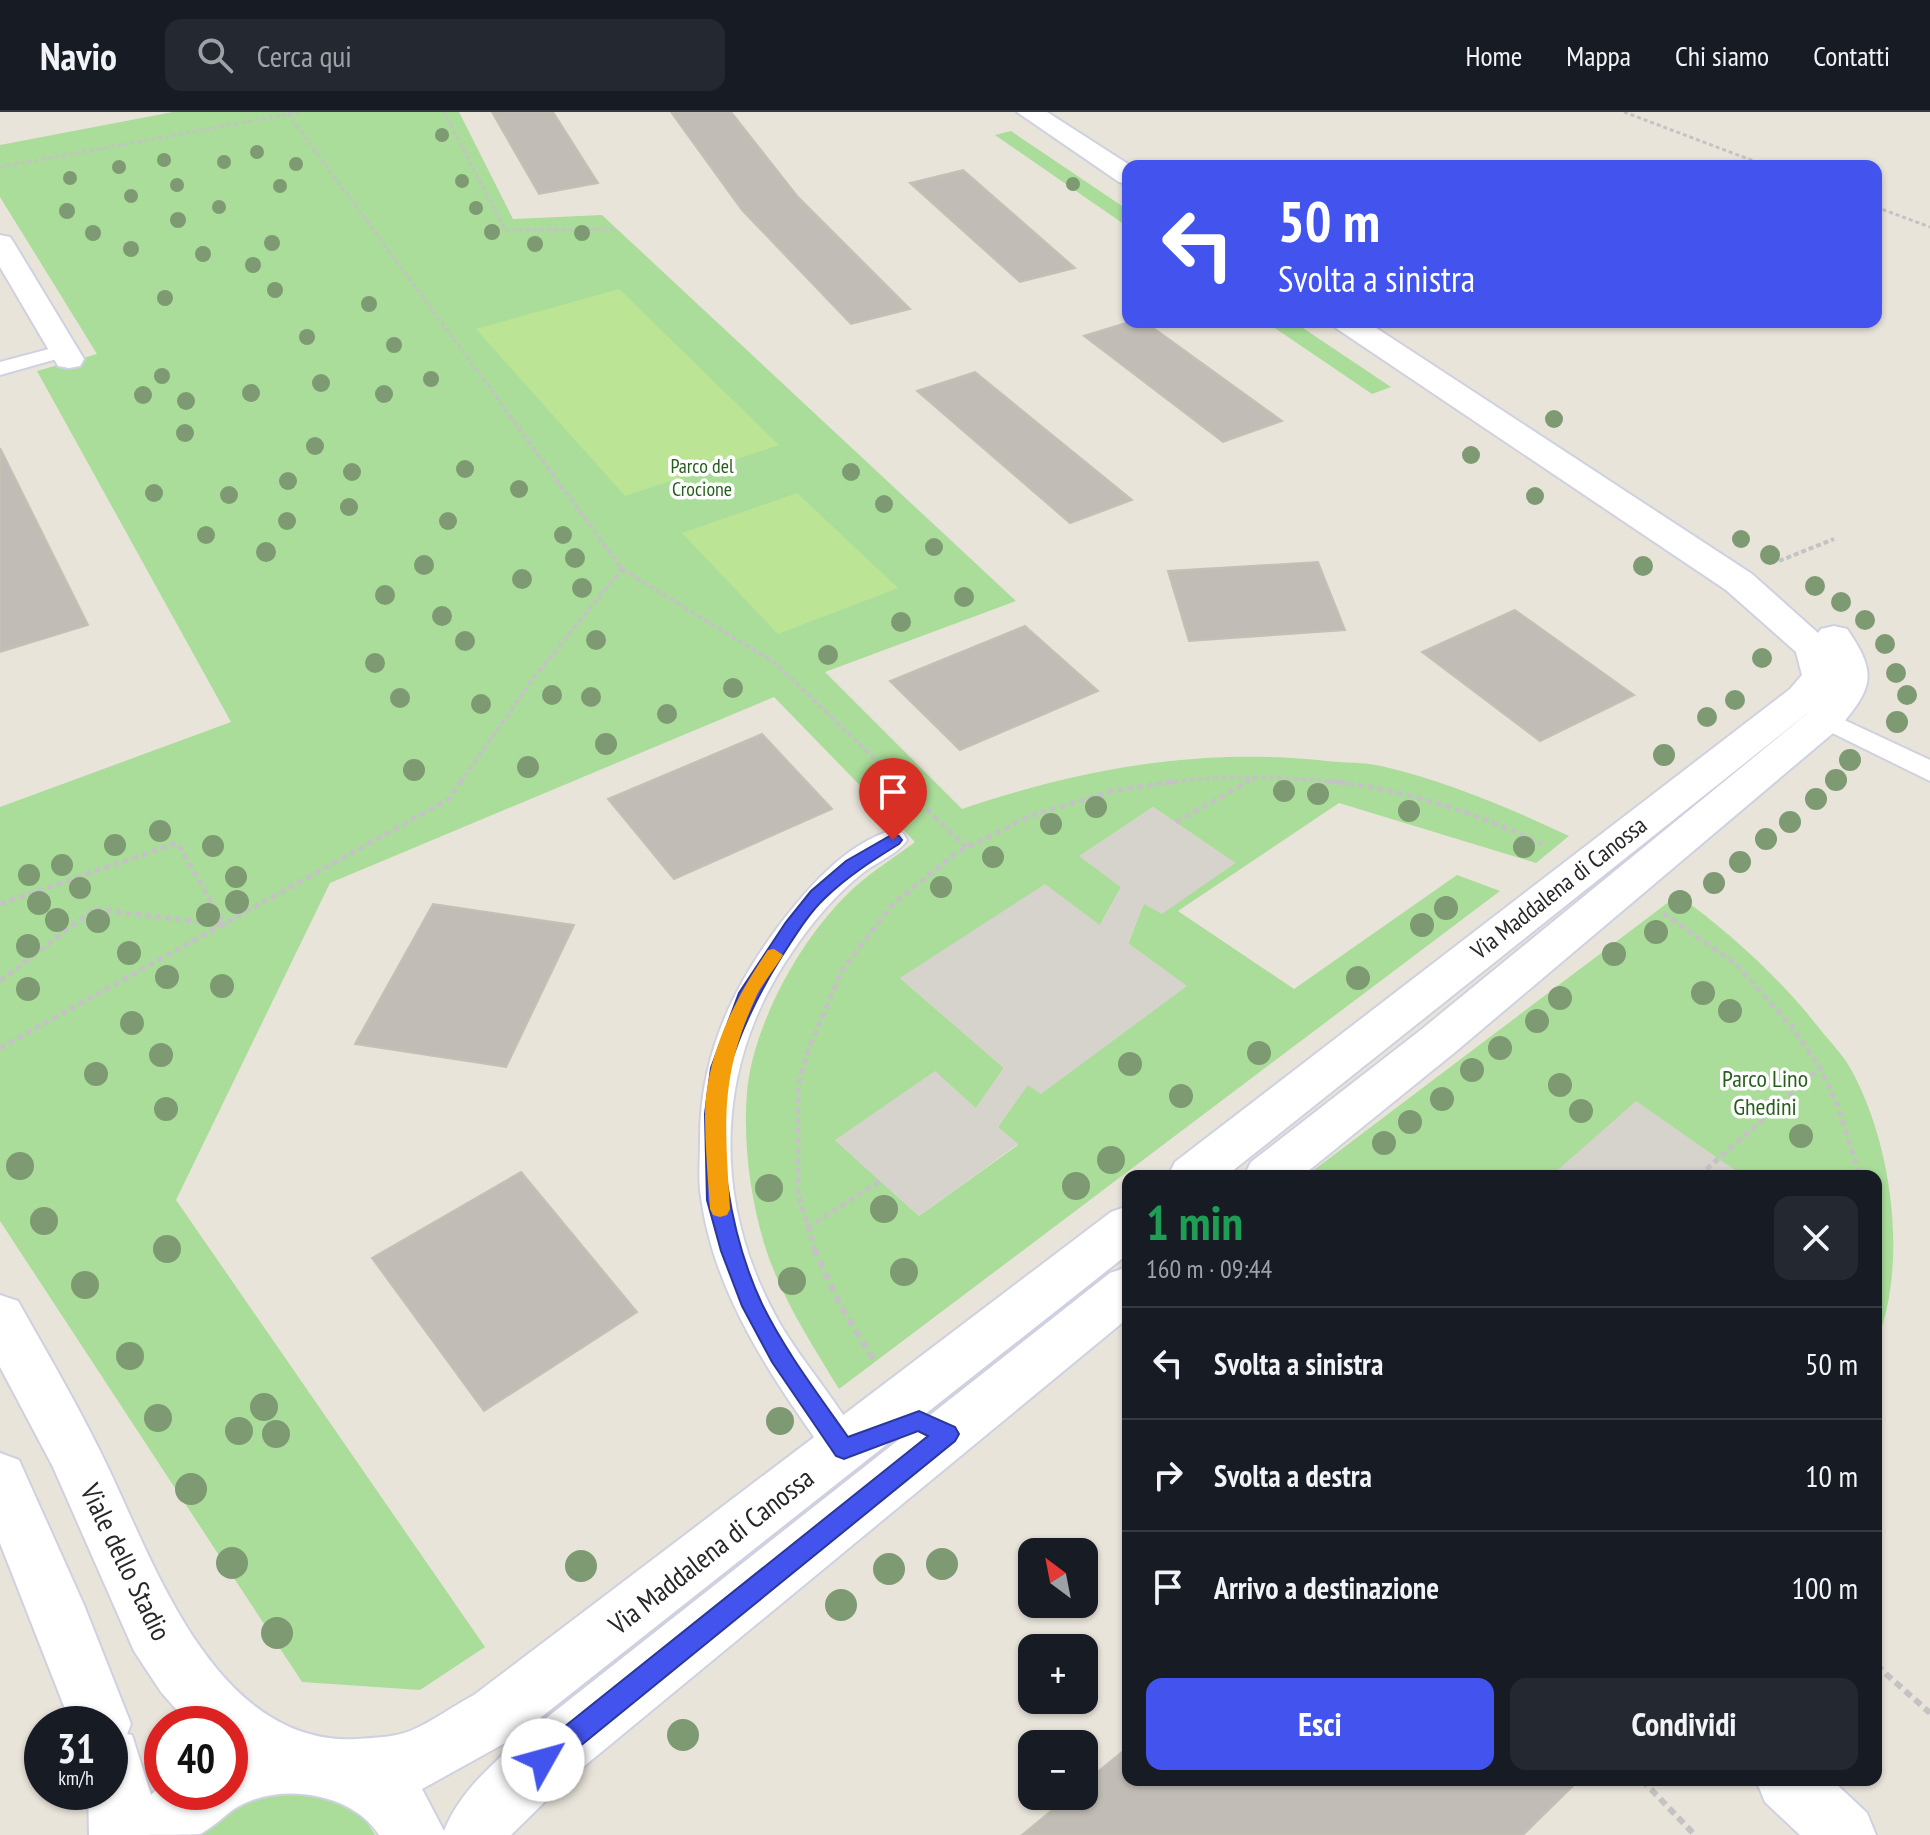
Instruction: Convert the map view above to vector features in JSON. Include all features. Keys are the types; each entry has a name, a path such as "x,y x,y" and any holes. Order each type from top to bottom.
{"street":[{"path":"1030,112 1122,172"},
{"path":"0,243 66,355"},
{"name":"Via Maddalena di Canossa","path":"1200,1170 1803,697 1821,677 1813,648 1739,582 1356,328"},
{"name":"Via Maddalena di Canossa","path":"1276,1170 1438,1041 1825,719 1849,692 1851,679 1847,657 1831,634 1794,608 1739,582"},
{"path":"1438,1041 1444,999 1543,920 1550,895 1596,881 1683,813 1740,789"},
{"path":"1232,1170 1311,1082"},
{"path":"473,1835 497,1802 925,1418 1049,1289 1122,1231"},
{"path":"925,1418 1122,1292"},
{"name":"Viale dello Stadio","path":"0,1317 74,1453 155,1631 168,1651 220,1715 259,1747 323,1767 390,1798 414,1835"},
{"name":"Via Maddalena di Canossa","path":"323,1767 381,1768 420,1759 495,1716 844,1449 925,1418"},
{"path":"0,1478 55,1605 94,1706"},
{"path":"248,1773 323,1767"},
{"path":"1793,1786 1845,1835"},
{"path":"120,1810 120,1835"},
{"path":"155,1835 180,1810"}],"lane":[{"path":"0,369 66,355"},
{"path":"1825,719 1905,756 1930,772"},
{"path":"844,1449 779,1356 752,1306 731,1251 718,1200 714,1114 720,1068 748,993 792,926 817,895 893,840"}],"path":[{"path":"0,167 301,112"},
{"path":"444,112 505,230 614,229"},
{"path":"1624,112 1751,160"},
{"path":"288,114 622,569 775,663 966,847"},
{"path":"1882,209 1930,227"},
{"path":"1739,582 1796,553 1834,539"},
{"path":"0,1048 449,799 535,676 622,569"},
{"path":"1176,822 1259,775"},
{"path":"925,1418 844,1315 807,1228 799,1198 796,1098 818,1017 843,968 878,922 919,880 966,847 1015,820 1108,791 1165,782 1259,775 1367,785 1430,799 1497,823 1588,865"},
{"path":"0,904 177,843 225,925"},
{"path":"1623,884 1736,964 1793,1028 1820,1068 1837,1104 1858,1170"},
{"path":"0,981 94,909 225,925"},
{"path":"1706,1170 1820,1068"},
{"path":"807,1228 880,1181"},
{"path":"1882,1670 1930,1713"},
{"path":"1648,1786 1695,1835"}],"green space":[{"name":"Parco del Crocione","path":"173,112 459,112 513,219 602,215 1016,601 825,672 962,809 1052,782 1142,764 1187,759 1280,757 1368,764 1405,772 1477,796 1569,836 1536,863 1339,803 1178,911 1294,989 1457,875 1500,891 1130,1170 1122,1170 1122,1176 839,1389 787,1300 764,1243 749,1169 747,1092 759,1037 784,980 800,953 856,886 915,842 774,697 330,883 176,1200 485,1647 420,1690 302,1682 0,1221 0,807 231,722 37,371 97,354 0,197 0,145","holes":["1153,807 1235,863 1162,913 1144,903 1128,944 1186,986 1028,1084 998,1127 1018,1145 919,1216 835,1140 976,1108 1004,1068 900,978 1100,925 1121,887 1080,856"]},
{"path":"1011,131 1122,206 1122,223 995,135"},
{"path":"619,289 779,445 625,496 476,329"},
{"path":"1275,328 1303,328 1391,387 1372,394"},
{"path":"797,493 898,588 778,634 682,533"},
{"name":"Parco Lino Ghedini","path":"1678,895 1737,942 1790,994 1843,1057 1864,1096 1876,1129 1891,1203 1892,1277 1886,1311 1882,1324 1882,1170 1314,1170"},
{"path":"257,1790 309,1793 339,1800 364,1819 375,1835 180,1835 213,1810 248,1810 248,1794"}],"shaded area":[{"path":"1153,807 1235,863 1162,914 1144,904 1128,943 1187,986 1041,1094 1028,1085 998,1127 1018,1144 919,1216 835,1140 935,1071 976,1108 1004,1068 900,978 1045,884 1100,925 1121,887 1079,856"},
{"path":"1636,1101 1735,1170 1558,1170"}],"building":[{"path":"492,112 553,112 598,183 539,194"},
{"path":"671,112 731,112 798,197 910,309 851,324 742,210"},
{"path":"963,170 1075,268 1020,282 910,183"},
{"path":"1122,324 1122,328 1153,328 1282,421 1223,442 1084,336"},
{"path":"975,372 1132,500 1070,523 917,391"},
{"path":"0,448 88,625 0,652"},
{"path":"1318,562 1345,630 1189,641 1168,571"},
{"path":"1515,610 1634,695 1540,741 1422,652"},
{"path":"1025,626 1098,691 960,750 890,681"},
{"path":"762,734 832,809 674,879 608,799"},
{"path":"433,904 574,925 506,1067 355,1044"},
{"path":"521,1172 637,1312 484,1411 372,1258"},
{"path":"1122,1752 1122,1786 1573,1786 1523,1835 1022,1835 1052,1810 1098,1810 1098,1772"}],"slow traffic":[{"path":"720,1209 714,1114 720,1068 748,993 774,955"}],"route":[{"path":"543,1760 948,1434 919,1421 844,1449 779,1356 752,1306 731,1251 718,1200 714,1114 720,1068 748,993 792,926 817,895 852,865 893,840"}]}
